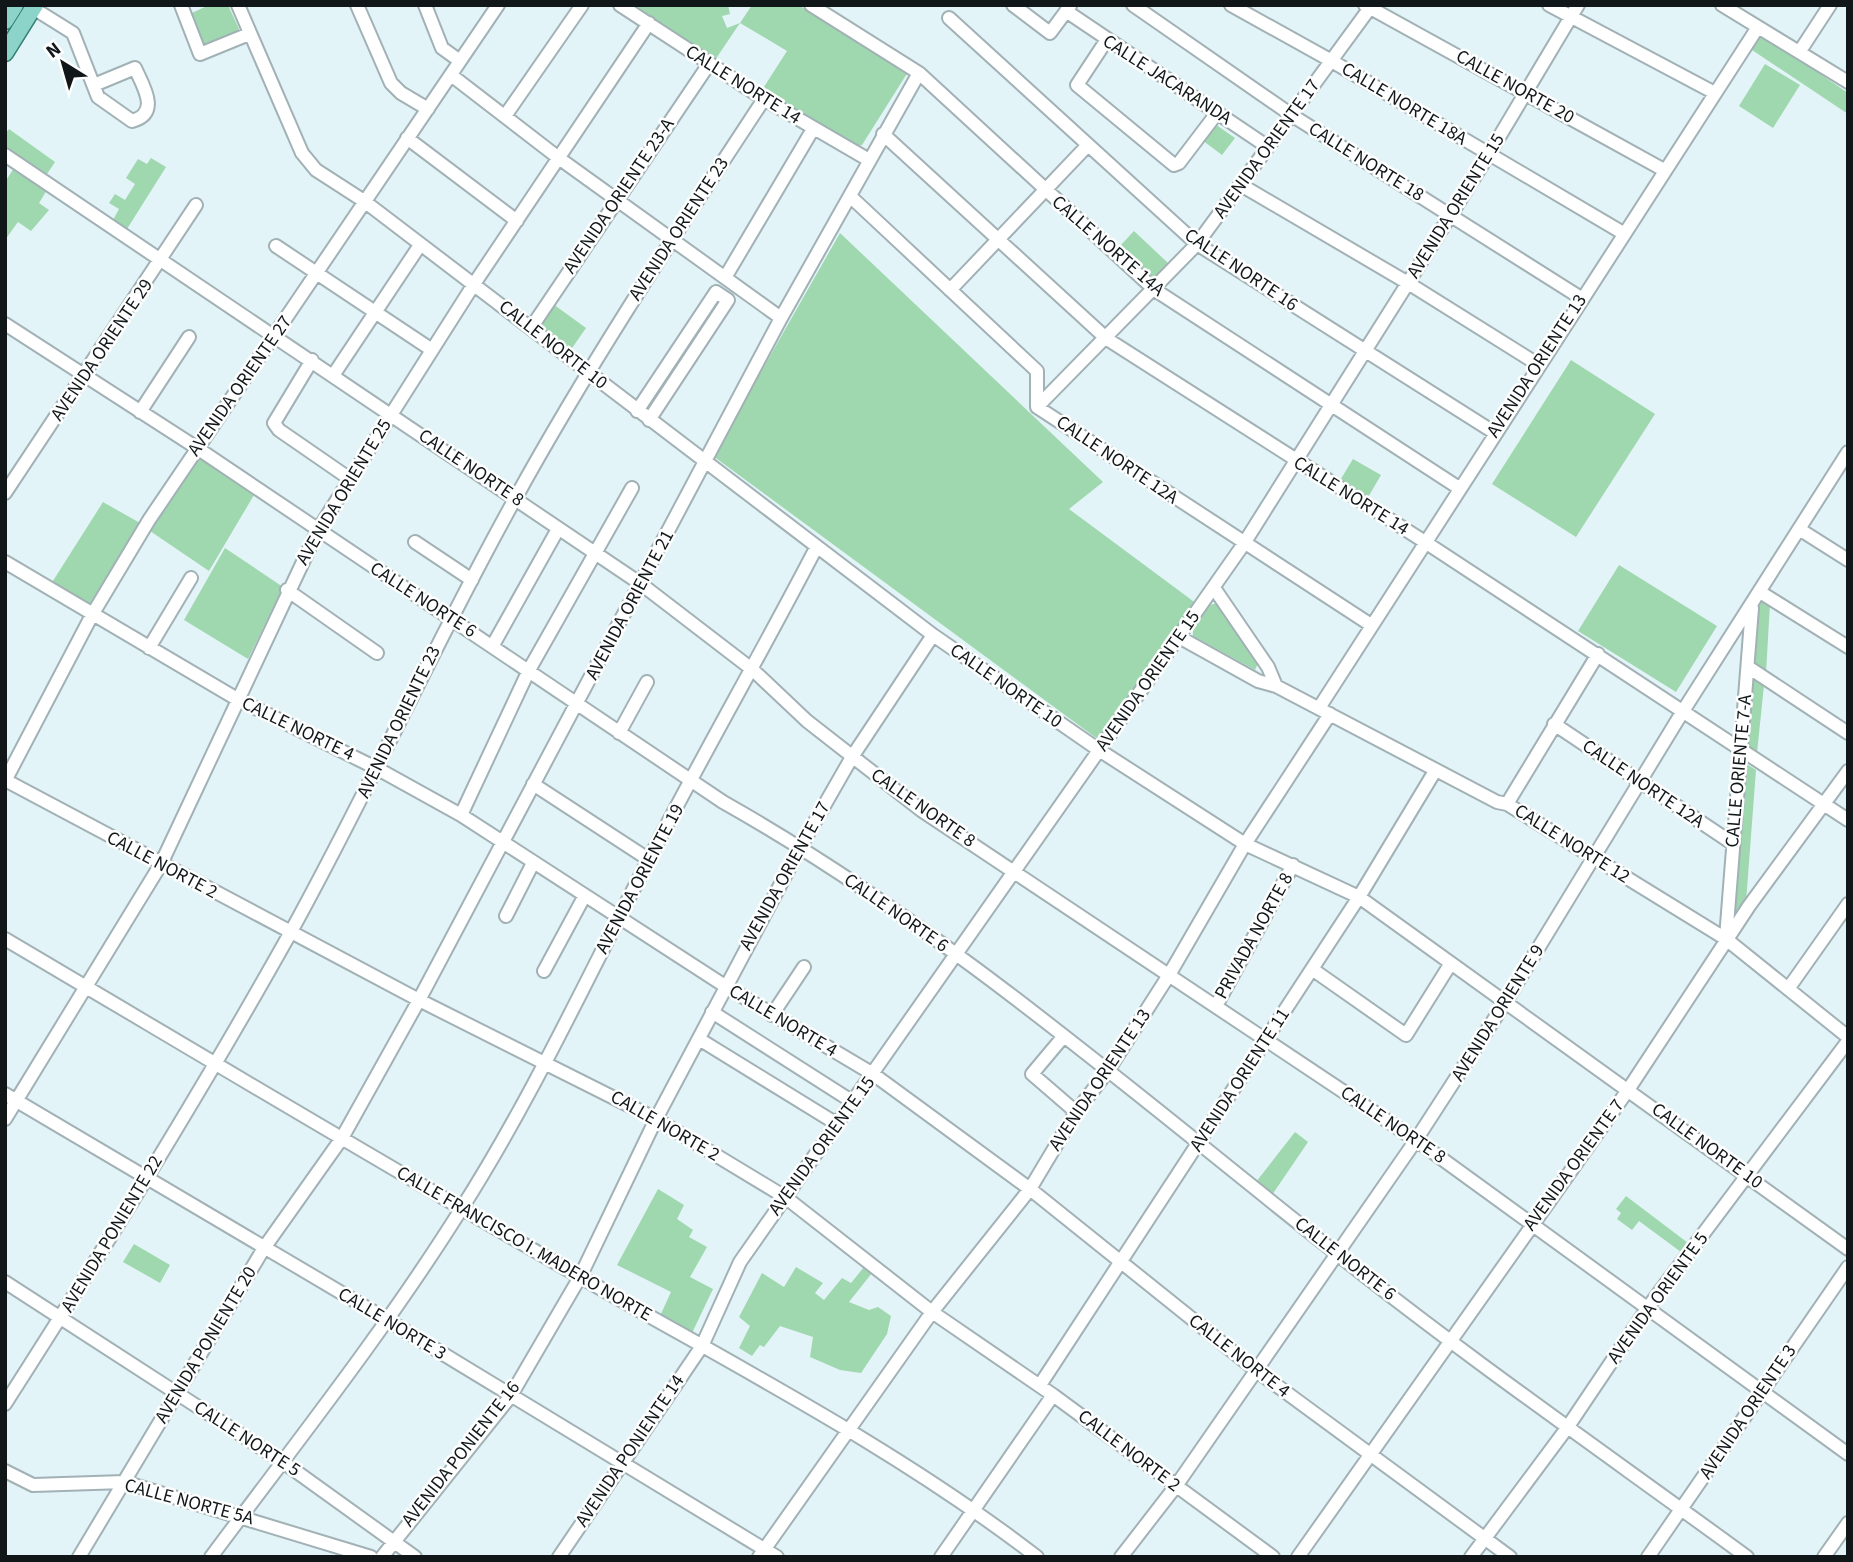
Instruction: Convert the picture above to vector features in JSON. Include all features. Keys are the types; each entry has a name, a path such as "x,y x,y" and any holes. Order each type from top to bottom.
{"main road":[{"path":"5,53 34,7"}],"street":[{"name":"CALLE NORTE 10","path":"238,5 308,162 474,284 705,464 933,635 1099,750 1245,844 1359,897 1848,1249"},
{"path":"357,5 395,89 428,109"},
{"path":"425,5 442,48 460,61"},
{"name":"AVENIDA ORIENTE 27","path":"5,780 92,615 197,448 498,5"},
{"path":"505,116 582,5"},
{"name":"CALLE NORTE 14","path":"620,5 764,99 869,160"},
{"name":"CALLE NORTE 14A","path":"811,5 919,73 1155,290 1459,488"},
{"path":"1013,5 1050,33 1068,8"},
{"name":"CALLE NORTE 18","path":"1133,5 1293,116 1581,298"},
{"name":"CALLE NORTE 18A","path":"1231,5 1330,60 1623,233"},
{"path":"1549,5 1575,10 1713,92"},
{"path":"1722,5 1848,82"},
{"path":"1800,51 1830,5"},
{"path":"185,6 200,54 249,34"},
{"name":"AVENIDA ORIENTE 17","path":"1037,407 1107,339 1197,244 1293,116 1369,6"},
{"name":"CALLE NORTE 20","path":"1369,6 1664,170"},
{"path":"34,7 73,33 93,85 98,97 125,119 139,119 147,111 149,101 135,68 93,85"},
{"name":"CALLE JACARANDA","path":"1068,8 1107,41 1268,147"},
{"name":"AVENIDA ORIENTE 15","path":"702,1346 740,1262 1214,588 1297,463 1575,10"},
{"name":"CALLE NORTE 16","path":"949,18 1197,244 1495,433"},
{"name":"AVENIDA ORIENTE 25","path":"5,1119 11,1098 161,864 287,590 318,530 474,284 649,23"},
{"name":"AVENIDA ORIENTE 13","path":"762,1552 932,1312 1030,1189 1076,1112 1107,1072 1169,975 1325,711 1371,625 1713,92 1758,27"},
{"path":"1107,41 1077,85 1177,166 1217,113"},
{"name":"AVENIDA ORIENTE 23-A","path":"531,328 709,64"},
{"name":"AVENIDA ORIENTE 21","path":"342,1138 419,1000 780,318 919,73"},
{"path":"451,75 560,159 673,237 780,318"},
{"name":"AVENIDA ORIENTE 23","path":"217,1063 377,769 451,619 515,498 588,373 764,99"},
{"path":"726,276 813,129"},
{"name":"CALLE NORTE 14","path":"883,134 1107,339 1598,654 1848,820"},
{"path":"407,138 517,221"},
{"path":"950,290 1088,145"},
{"name":"CALLE NORTE 8","path":"5,155 334,374 641,584 753,670 807,721 921,810 1416,1140 1649,1306 1848,1454"},
{"path":"1241,185 1408,282 1538,365"},
{"name":"CALLE NORTE 12A","path":"851,197 1037,371 1037,407 1243,545 1371,625"},
{"name":"AVENIDA ORIENTE 29","path":"5,493 196,205"},
{"path":"334,374 420,245"},
{"path":"276,246 432,350"},
{"path":"637,411 716,292 728,300 649,420"},
{"name":"CALLE NORTE 6","path":"5,324 197,448 692,781 801,846 955,954 1450,1340 1747,1557"},
{"path":"139,412 189,337"},
{"path":"681,344 694,352"},
{"path":"312,360 274,423 279,430 350,479"},
{"name":"AVENIDA ORIENTE 9","path":"1121,1557 1176,1486 1416,1140 1506,1001 1799,529 1843,470 1848,452"},
{"path":"461,815 529,670 632,488"},
{"path":"493,645 558,529"},
{"path":"1799,529 1848,560"},
{"path":"415,542 471,580"},
{"name":"AVENIDA ORIENTE 19","path":"211,1557 389,1321 463,1208 545,1062 649,859 753,670 816,548"},
{"name":"CALLE NORTE 4","path":"5,562 237,699 377,769 461,815 725,986 873,1074 1030,1189 1257,1371 1510,1557"},
{"path":"149,649 191,578"},
{"path":"1214,588 1268,667 1276,686"},
{"path":"287,590 377,653"},
{"path":"1760,592 1848,647"},
{"name":"CALLE ORIENTE 7-A","path":"1727,939 1732,843 1753,604"},
{"name":"AVENIDA ORIENTE 17","path":"580,1277 656,1119 801,846 852,757 933,635"},
{"name":"CALLE NORTE 12","path":"1179,637 1258,681 1276,686 1435,771 1497,802 1507,804 1727,939 1848,1039"},
{"path":"1507,804 1598,654"},
{"path":"1258,681 1268,667"},
{"path":"1748,667 1848,733"},
{"path":"619,733 647,682"},
{"name":"CALLE NORTE 12A","path":"1555,724 1640,784 1732,843"},
{"name":"AVENIDA ORIENTE 11","path":"1040,1385 1359,897 1435,771"},
{"name":"AVENIDA ORIENTE 7","path":"1298,1557 1628,1090 1727,939 1848,771"},
{"name":"CALLE NORTE 2","path":"5,780 290,933 656,1119 785,1197 932,1312 1040,1385 1273,1557"},
{"path":"533,784 649,859"},
{"path":"506,916 533,863"},
{"name":"PRIVADA NORTE 8","path":"1216,1006 1293,865"},
{"path":"544,971 584,897"},
{"path":"1788,989 1848,904"},
{"name":"CALLE FRANCISCO I. MADERO NORTE","path":"5,939 848,1431 975,1509 1037,1557"},
{"path":"1312,969 1406,1035 1451,963"},
{"path":"772,1015 804,967"},
{"path":"712,1012 853,1102"},
{"path":"1063,1037 1032,1074 1076,1112"},
{"path":"699,1039 837,1124"},
{"name":"AVENIDA ORIENTE 5","path":"1471,1557 1567,1428 1649,1306 1749,1177 1848,1039"},
{"name":"AVENIDA PONIENTE 22","path":"5,1404 102,1255 146,1177 217,1063"},
{"name":"CALLE NORTE 3","path":"11,1098 389,1321 762,1552 777,1557"},
{"name":"AVENIDA PONIENTE 20","path":"79,1557 264,1248 342,1138"},
{"name":"AVENIDA ORIENTE 3","path":"1648,1557 1848,1267"},
{"name":"AVENIDA PONIENTE 16","path":"382,1557 510,1397 580,1277"},
{"name":"CALLE NORTE 5","path":"5,1282 283,1462 394,1539 415,1557"},
{"name":"AVENIDA PONIENTE 14","path":"559,1557 702,1346"},
{"path":"941,1557 1053,1395"},
{"name":"CALLE NORTE 5A","path":"5,1471 33,1485 124,1482 371,1557"},
{"path":"1824,1557 1848,1523"}],"green space":[{"path":"209,5 228,5 240,31 204,47 190,14"},
{"path":"628,5 728,5 730,14 722,16 727,28 740,23 715,60"},
{"path":"752,5 798,5 869,45 908,72 862,145 854,147 762,90 787,51 740,23"},
{"path":"1762,34 1848,93 1848,114 1752,50"},
{"path":"1765,64 1800,85 1773,128 1739,106"},
{"path":"1215,124 1235,138 1222,155 1202,140"},
{"path":"9,129 55,162 47,174 5,146 5,134"},
{"path":"151,158 166,167 127,229 113,220 119,209 109,203 115,194 125,200 135,184 126,178 138,159 147,164"},
{"path":"14,168 47,190 39,203 49,210 31,231 18,222 5,240 5,182"},
{"path":"1134,231 1168,263 1154,279 1119,247"},
{"path":"840,233 1103,482 1069,509 1197,604 1099,740 713,456"},
{"path":"553,304 586,328 570,351 537,326"},
{"path":"1571,360 1655,414 1576,537 1492,484"},
{"path":"201,459 254,495 209,571 150,531 195,462"},
{"path":"1353,459 1381,475 1367,499 1339,482"},
{"path":"103,502 140,523 87,608 51,584"},
{"path":"225,548 283,587 248,659 184,620"},
{"path":"1619,565 1717,626 1676,692 1578,631"},
{"path":"1763,600 1770,604 1766,673 1755,666 1759,603"},
{"path":"1217,603 1258,663 1255,670 1193,636 1193,629 1210,605"},
{"path":"1753,678 1764,685 1757,753 1745,746"},
{"path":"1745,763 1756,770 1746,902 1734,916"},
{"path":"1295,1132 1308,1142 1272,1195 1256,1182"},
{"path":"658,1189 684,1205 677,1219 693,1230 689,1237 707,1247 690,1277 713,1289 692,1333 660,1316 671,1292 617,1265"},
{"path":"1626,1196 1692,1246 1685,1255 1639,1221 1632,1230 1617,1219 1621,1213 1616,1209"},
{"path":"134,1244 170,1265 160,1283 123,1262"},
{"path":"796,1267 823,1283 815,1293 824,1300 842,1278 851,1283 864,1267 872,1273 849,1302 869,1310 878,1307 891,1316 887,1334 861,1373 840,1370 810,1357 813,1337 780,1326 764,1347 760,1345 752,1356 739,1348 750,1326 739,1317 762,1273 784,1287"}]}
